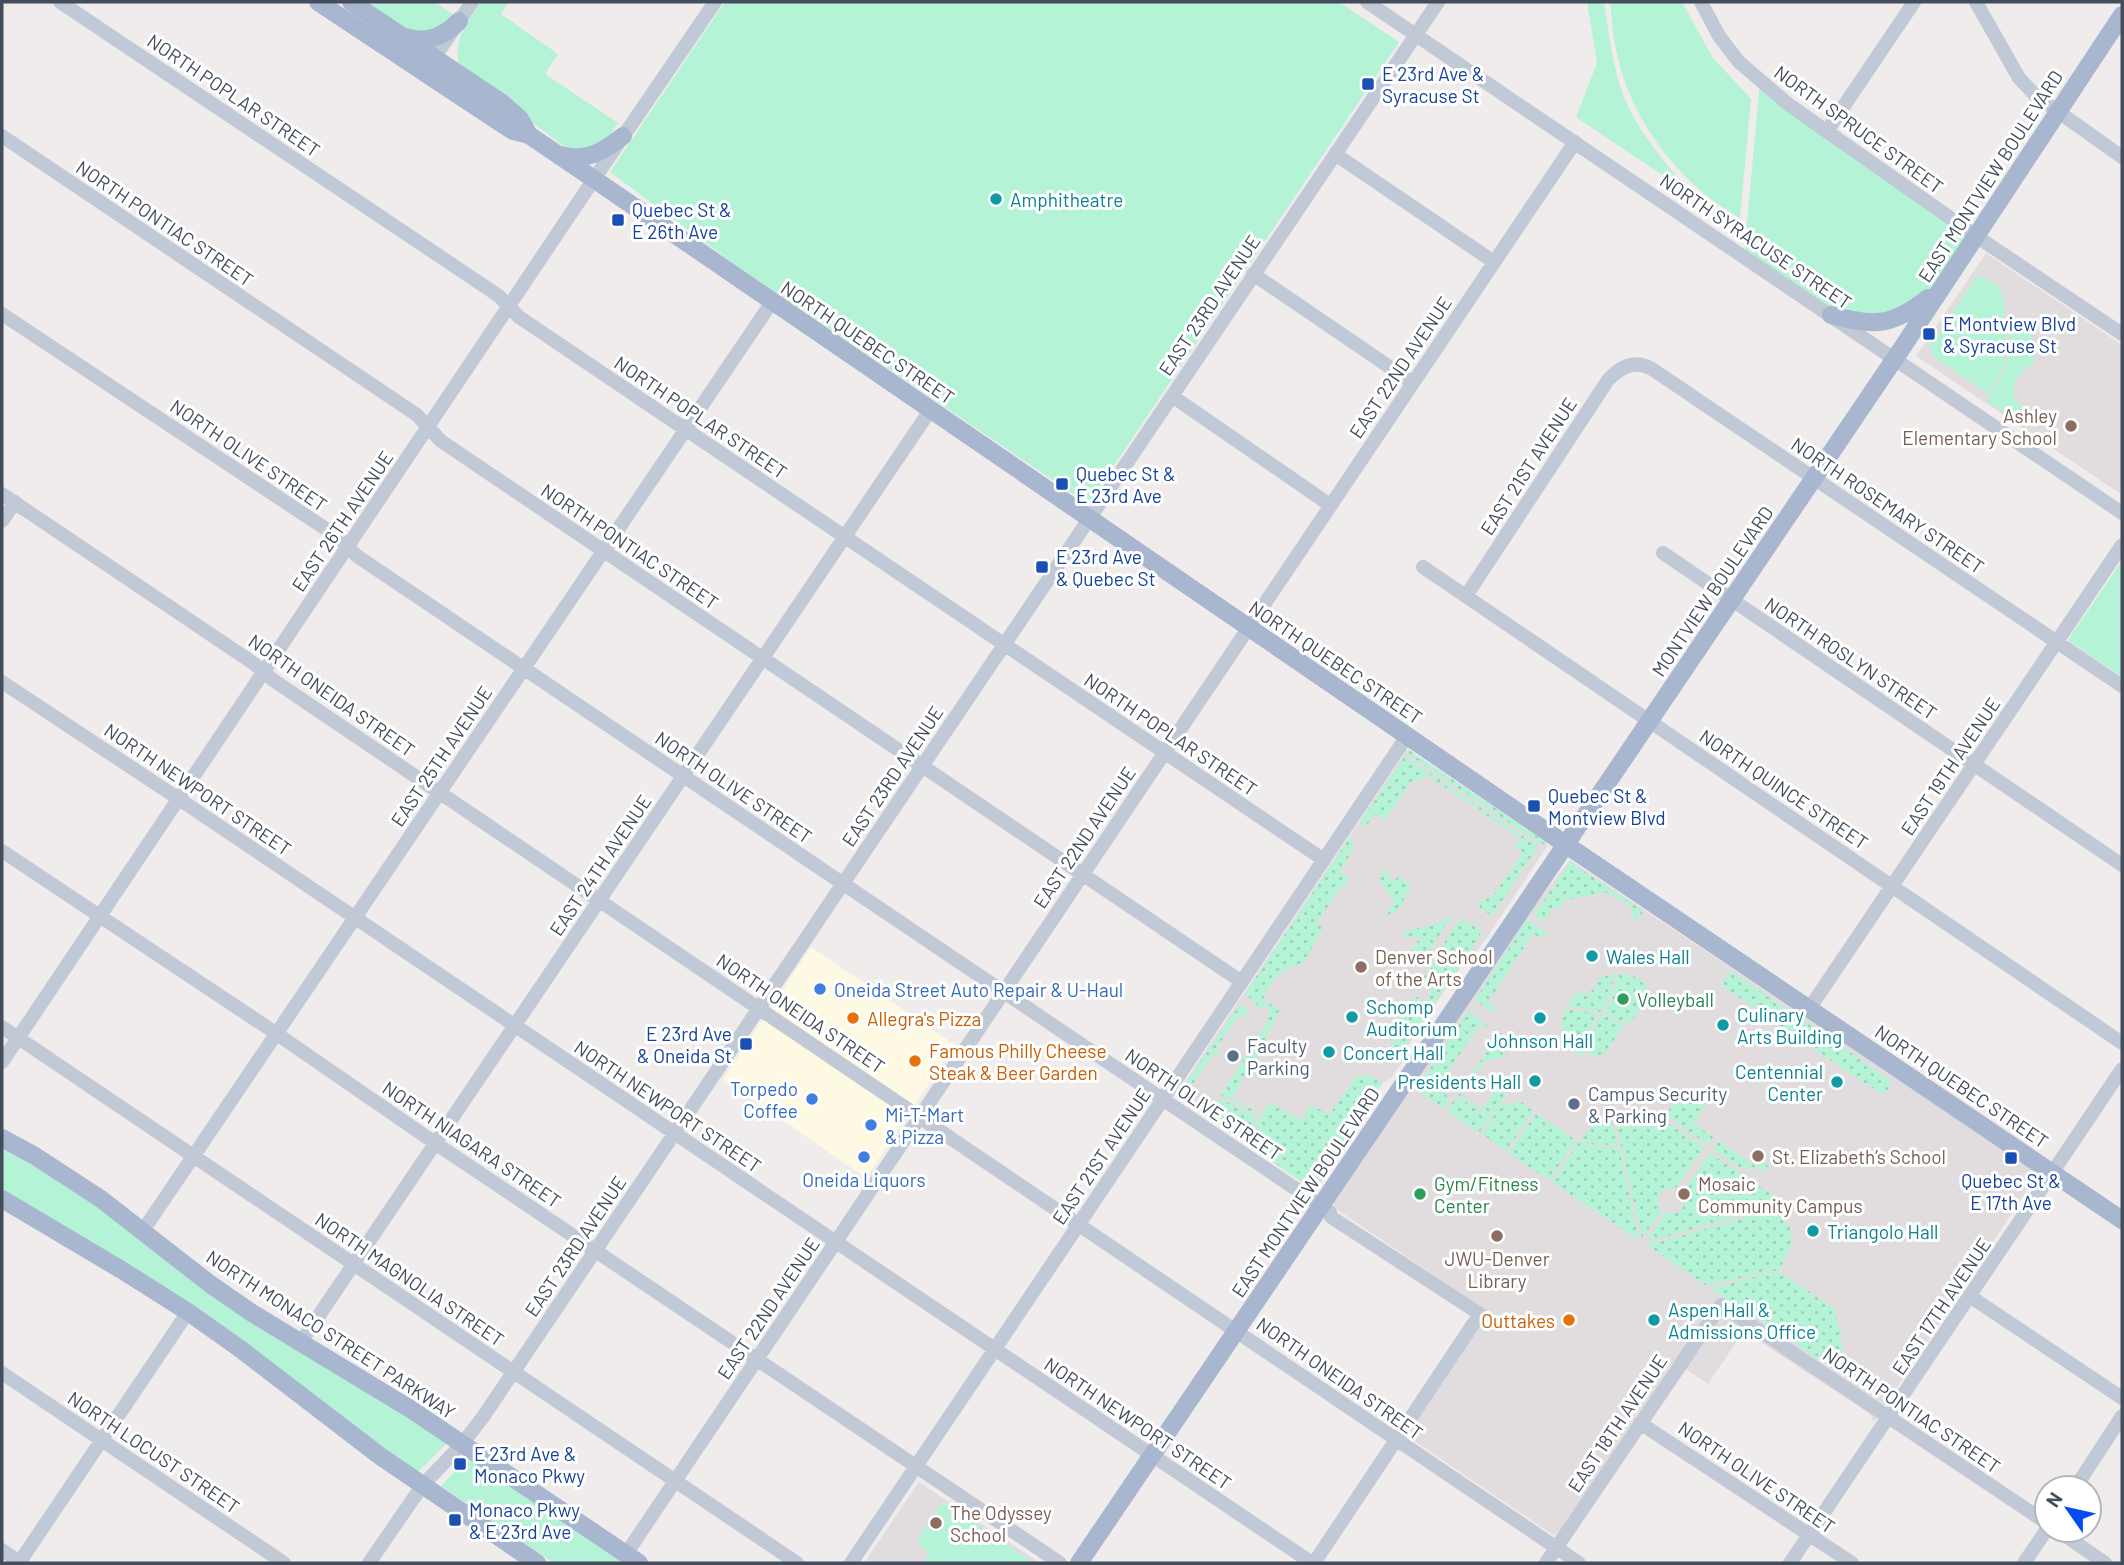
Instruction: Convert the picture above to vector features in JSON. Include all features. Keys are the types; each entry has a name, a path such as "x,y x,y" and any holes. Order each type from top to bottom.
{"main road":[{"name":"NORTH QUEBEC STREET","path":"318,2 513,131 529,135 1564,844 2122,1220"},
{"name":"NORTH QUEBEC STREET","path":"351,2 509,109 520,119 529,135"},
{"name":"EAST MONTVIEW BOULEVARD","path":"1894,360 2122,15"},
{"path":"392,30 414,40 425,40 446,32 459,20"},
{"path":"402,58 426,62 434,58"},
{"path":"557,154 576,158 594,155 604,151 623,136"},
{"path":"1830,315 1863,323 1885,323 1911,311 1942,287"},
{"name":"MONTVIEW BOULEVARD","path":"1564,844 1894,360"},
{"name":"EAST MONTVIEW BOULEVARD","path":"1079,1563 1564,844"},
{"name":"NORTH MONACO STREET PARKWAY","path":"2,1138 91,1192 210,1284 462,1444 632,1559"},
{"path":"2,1199 188,1312 422,1486 537,1563"}],"street":[{"name":"NORTH POPLAR STREET","path":"60,2 499,296 519,317 1324,860"},
{"path":"434,58 472,2"},
{"name":"EAST 26TH AVENUE","path":"2,1062 715,2"},
{"name":"NORTH SYRACUSE STREET","path":"1367,2 2122,513"},
{"name":"EAST 23RD AVENUE","path":"369,1563 422,1486 462,1444 513,1372 1438,2"},
{"name":"NORTH SPRUCE STREET","path":"1701,2 1720,36 1739,62 1788,104 2122,334"},
{"path":"1828,131 1914,2"},
{"path":"1976,2 2019,78 2036,96 2122,156"},
{"name":"NORTH PONTIAC STREET","path":"2,136 417,415 441,441 603,552 1242,982"},
{"name":"EAST 22ND AVENUE","path":"632,1559 674,1481 1575,142"},
{"path":"1335,153 1493,262"},
{"path":"1253,274 1412,383"},
{"name":"EAST 25TH AVENUE","path":"142,1232 772,302"},
{"name":"NORTH OLIVE STREET","path":"2,314 338,537 357,556 1330,1212 1331,1217 1479,1314 1396,1440"},
{"name":"NORTH ROSEMARY STREET","path":"1630,365 1645,365 1652,369 2122,686"},
{"name":"EAST 21ST AVENUE","path":"1466,596 1608,380 1615,372 1630,365"},
{"path":"1171,396 1330,505"},
{"name":"EAST 24TH AVENUE","path":"301,1342 931,410"},
{"name":"NORTH ONEIDA STREET","path":"2,494 1579,1563"},
{"path":"2,521 15,502"},
{"name":"EAST 19TH AVENUE","path":"1809,1009 2122,545"},
{"name":"NORTH ROSLYN STREET","path":"1663,553 2122,865"},
{"name":"NORTH QUINCE STREET","path":"1423,567 2122,1043"},
{"name":"NORTH NEWPORT STREET","path":"2,682 1313,1563"},
{"name":"EAST 21ST AVENUE","path":"851,1563 1407,736"},
{"name":"NORTH NIAGARA STREET","path":"2,851 1060,1563"},
{"name":"NORTH MAGNOLIA STREET","path":"2,1027 797,1563"},
{"name":"EAST 17TH AVENUE","path":"1790,1563 2122,1069"},
{"path":"1971,1297 2122,1398"},
{"name":"NORTH PONTIAC STREET","path":"1721,1305 2033,1515"},
{"name":"EAST 18TH AVENUE","path":"1546,1563 1721,1305"},
{"path":"2,1550 20,1563 188,1312"},
{"name":"NORTH LOCUST STREET","path":"2,1373 284,1563"},
{"path":"2084,1474 2122,1416"},
{"name":"NORTH OLIVE STREET","path":"1640,1423 1852,1563"},
{"path":"1313,1563 1396,1440"},
{"path":"2024,1563 2037,1544"},
{"path":"2077,1544 2105,1563"}],"shaded area":[{"name":"Ashley Elementary School","path":"1986,253 2122,345 2122,495 1916,356"},
{"name":"Denver School of the Arts","path":"1409,750 1548,845 1479,949 1468,956 1408,1045 1401,1064 1392,1077 1383,1083 1336,1154 1334,1164 1316,1190 1313,1190 1176,1095"},
{"name":"Mosaic Community Campus","path":"1570,860 2031,1169 2035,1178 1874,1422 1870,1414 1744,1331 1708,1384 1674,1361 1557,1534 1553,1535 1410,1438 1411,1430 1488,1312 1335,1208 1334,1203 1534,906"},
{"path":"811,947 955,1045 866,1178 723,1079"},
{"name":"The Odyssey School","path":"919,1482 1040,1563 864,1563"}],"green space":[{"path":"360,2 435,2 452,14 445,26 414,35"},
{"path":"481,2 509,2 501,14 558,54 545,74 618,123 601,144 589,150 572,149 562,145 459,66 460,39 466,24"},
{"path":"725,2 1339,2 1399,42 1088,504 741,269 610,172"},
{"path":"1587,2 1604,2 1615,65 1626,102 1647,139 1692,195 1576,117 1597,63"},
{"path":"1610,2 1682,2 1713,58 1751,99 1740,218 1696,186 1676,166 1643,121 1621,70"},
{"path":"1760,81 1976,236 1942,287 1911,311 1850,321 1744,256"},
{"path":"1977,275 1996,284 2004,298 2005,365 1988,394 1932,356 1930,347"},
{"path":"2008,327 2019,332 2030,332 2034,358 2033,364 2023,371 2015,383 2014,399 2025,409 2017,420 1986,401 2006,367 2009,350"},
{"path":"2122,561 2122,677 2068,640"},
{"path":"1409,750 1546,842 1537,842 1405,752"},
{"path":"1405,756 1536,845 1537,848 1492,916 1480,908 1478,901 1488,897 1491,899 1523,852 1516,846 1520,838 1425,774 1420,782 1414,778 1385,820 1375,814 1367,825 1361,825 1361,821"},
{"path":"1352,838 1353,849 1340,872 1349,878 1316,924 1323,928 1301,968 1298,964 1280,974 1265,994 1263,1000 1280,1009 1232,1099 1259,1112 1257,1115 1221,1095 1268,1021 1269,1006 1258,1008 1246,995 1247,991 1348,840"},
{"path":"1570,862 1643,911 1637,921 1633,919 1632,908 1607,892 1565,900 1559,908 1553,908 1544,922 1534,915"},
{"path":"1385,867 1388,869 1386,874 1395,880 1399,876 1411,885 1403,905 1386,915 1395,902 1379,880"},
{"path":"1450,917 1422,961 1410,953 1420,938 1402,936 1405,931 1432,925"},
{"path":"1463,920 1480,929 1480,936 1407,1044 1402,1057 1395,1052 1389,1036 1415,996 1425,1003 1432,991 1421,982 1457,922"},
{"path":"1527,920 1547,933 1543,939 1533,934 1488,1002 1498,1009 1492,1012 1475,1000"},
{"path":"1730,971 1889,1079 1890,1087 1884,1094 1867,1085 1721,985"},
{"path":"1615,974 1611,994 1601,1012 1567,1006 1577,992 1585,995 1597,987 1598,978"},
{"path":"1618,974 1642,980 1647,986 1645,994 1648,998 1630,1024 1603,1013 1612,1000"},
{"path":"1240,1004 1248,1010 1248,1017 1240,1014 1216,1049 1222,1056 1214,1053 1190,1088 1197,1093 1192,1100 1200,1105 1205,1098 1214,1105 1221,1099 1255,1117 1243,1140 1177,1096"},
{"path":"1565,1009 1599,1014 1584,1037 1584,1056 1571,1050 1564,1038 1562,1024"},
{"path":"1468,1011 1488,1026 1485,1028 1480,1025 1437,1088 1450,1098 1443,1108 1416,1090"},
{"path":"1602,1015 1624,1024 1606,1053 1591,1057 1586,1039"},
{"path":"1491,1045 1507,1056 1485,1061 1462,1095 1483,1109 1498,1087 1505,1086 1505,1096 1491,1117 1458,1095"},
{"path":"1357,1076 1372,1076 1382,1083 1311,1188 1245,1143 1269,1103 1302,1120 1310,1105 1330,1114"},
{"path":"1683,1089 1706,1104 1694,1123 1713,1137 1708,1145 1665,1115"},
{"path":"1459,1098 1490,1118 1479,1133 1448,1112 1453,1101"},
{"path":"1518,1099 1533,1111 1506,1151 1482,1134 1503,1102 1514,1105"},
{"path":"1536,1113 1576,1140 1549,1180 1509,1153"},
{"path":"1616,1115 1659,1117 1704,1147 1676,1188 1663,1190 1658,1198 1662,1211 1642,1238 1618,1133"},
{"path":"1611,1116 1618,1145 1588,1144 1581,1139 1594,1124"},
{"path":"1579,1141 1588,1146 1619,1147 1639,1240 1552,1182"},
{"path":"1719,1141 1757,1167 1763,1157 1770,1170 1741,1168 1713,1149"},
{"path":"2,1145 39,1166 447,1443 417,1473 2,1192"},
{"path":"1710,1153 1775,1197 1771,1207 1646,1242 1666,1213 1679,1213 1684,1203 1683,1192"},
{"path":"1769,1211 1786,1221 1790,1228 1788,1253 1779,1270 1706,1285 1647,1245"},
{"path":"1776,1272 1835,1309 1843,1351 1832,1368 1710,1288"},
{"path":"468,1458 627,1563 554,1563 441,1486"},
{"path":"945,1503 1033,1563 923,1563 929,1552 918,1544 917,1540"}],"place":[{"name":"E 23rd Ave & Syracuse St","path":"1368,84"},
{"name":"Amphitheatre","path":"996,199"},
{"name":"Quebec St & E 26th Ave","path":"618,220"},
{"name":"E Montview Blvd & Syracuse St","path":"1929,334"},
{"name":"Ashley Elementary School","path":"2071,426"},
{"name":"Quebec St & E 23rd Ave","path":"1062,484"},
{"name":"E 23rd Ave & Quebec St","path":"1042,567"},
{"name":"Quebec St & Montview Blvd","path":"1534,806"},
{"name":"Wales Hall","path":"1592,956"},
{"name":"Denver School of the Arts","path":"1361,967"},
{"name":"Oneida Street Auto Repair & U-Haul","path":"820,989"},
{"name":"Volleyball","path":"1623,999"},
{"name":"Schomp Auditorium","path":"1352,1017"},
{"name":"Allegra's Pizza","path":"853,1018"},
{"name":"Johnson Hall","path":"1540,1018"},
{"name":"Culinary Arts Building","path":"1723,1025"},
{"name":"E 23rd Ave & Oneida St","path":"746,1044"},
{"name":"Concert Hall","path":"1329,1052"},
{"name":"Faculty Parking","path":"1233,1056"},
{"name":"Famous Philly Cheese Steak & Beer Garden","path":"915,1061"},
{"name":"Presidents Hall","path":"1535,1081"},
{"name":"Centennial Center","path":"1837,1082"},
{"name":"Torpedo Coffee","path":"812,1099"},
{"name":"Campus Security & Parking","path":"1574,1104"},
{"name":"Mi-T-Mart & Pizza","path":"871,1125"},
{"name":"St. Elizabeth’s School","path":"1758,1156"},
{"name":"Oneida Liquors","path":"864,1157"},
{"name":"Quebec St & E 17th Ave","path":"2011,1158"},
{"name":"Gym/Fitness Center","path":"1420,1194"},
{"name":"Mosaic Community Campus","path":"1684,1194"},
{"name":"Triangolo Hall","path":"1813,1231"},
{"name":"JWU-Denver Library","path":"1497,1236"},
{"name":"Outtakes","path":"1569,1320"},
{"name":"Aspen Hall & Admissions Office","path":"1654,1320"},
{"name":"E 23rd Ave & Monaco Pkwy","path":"460,1464"},
{"name":"Monaco Pkwy & E 23rd Ave","path":"455,1520"},
{"name":"The Odyssey School","path":"936,1523"}]}
